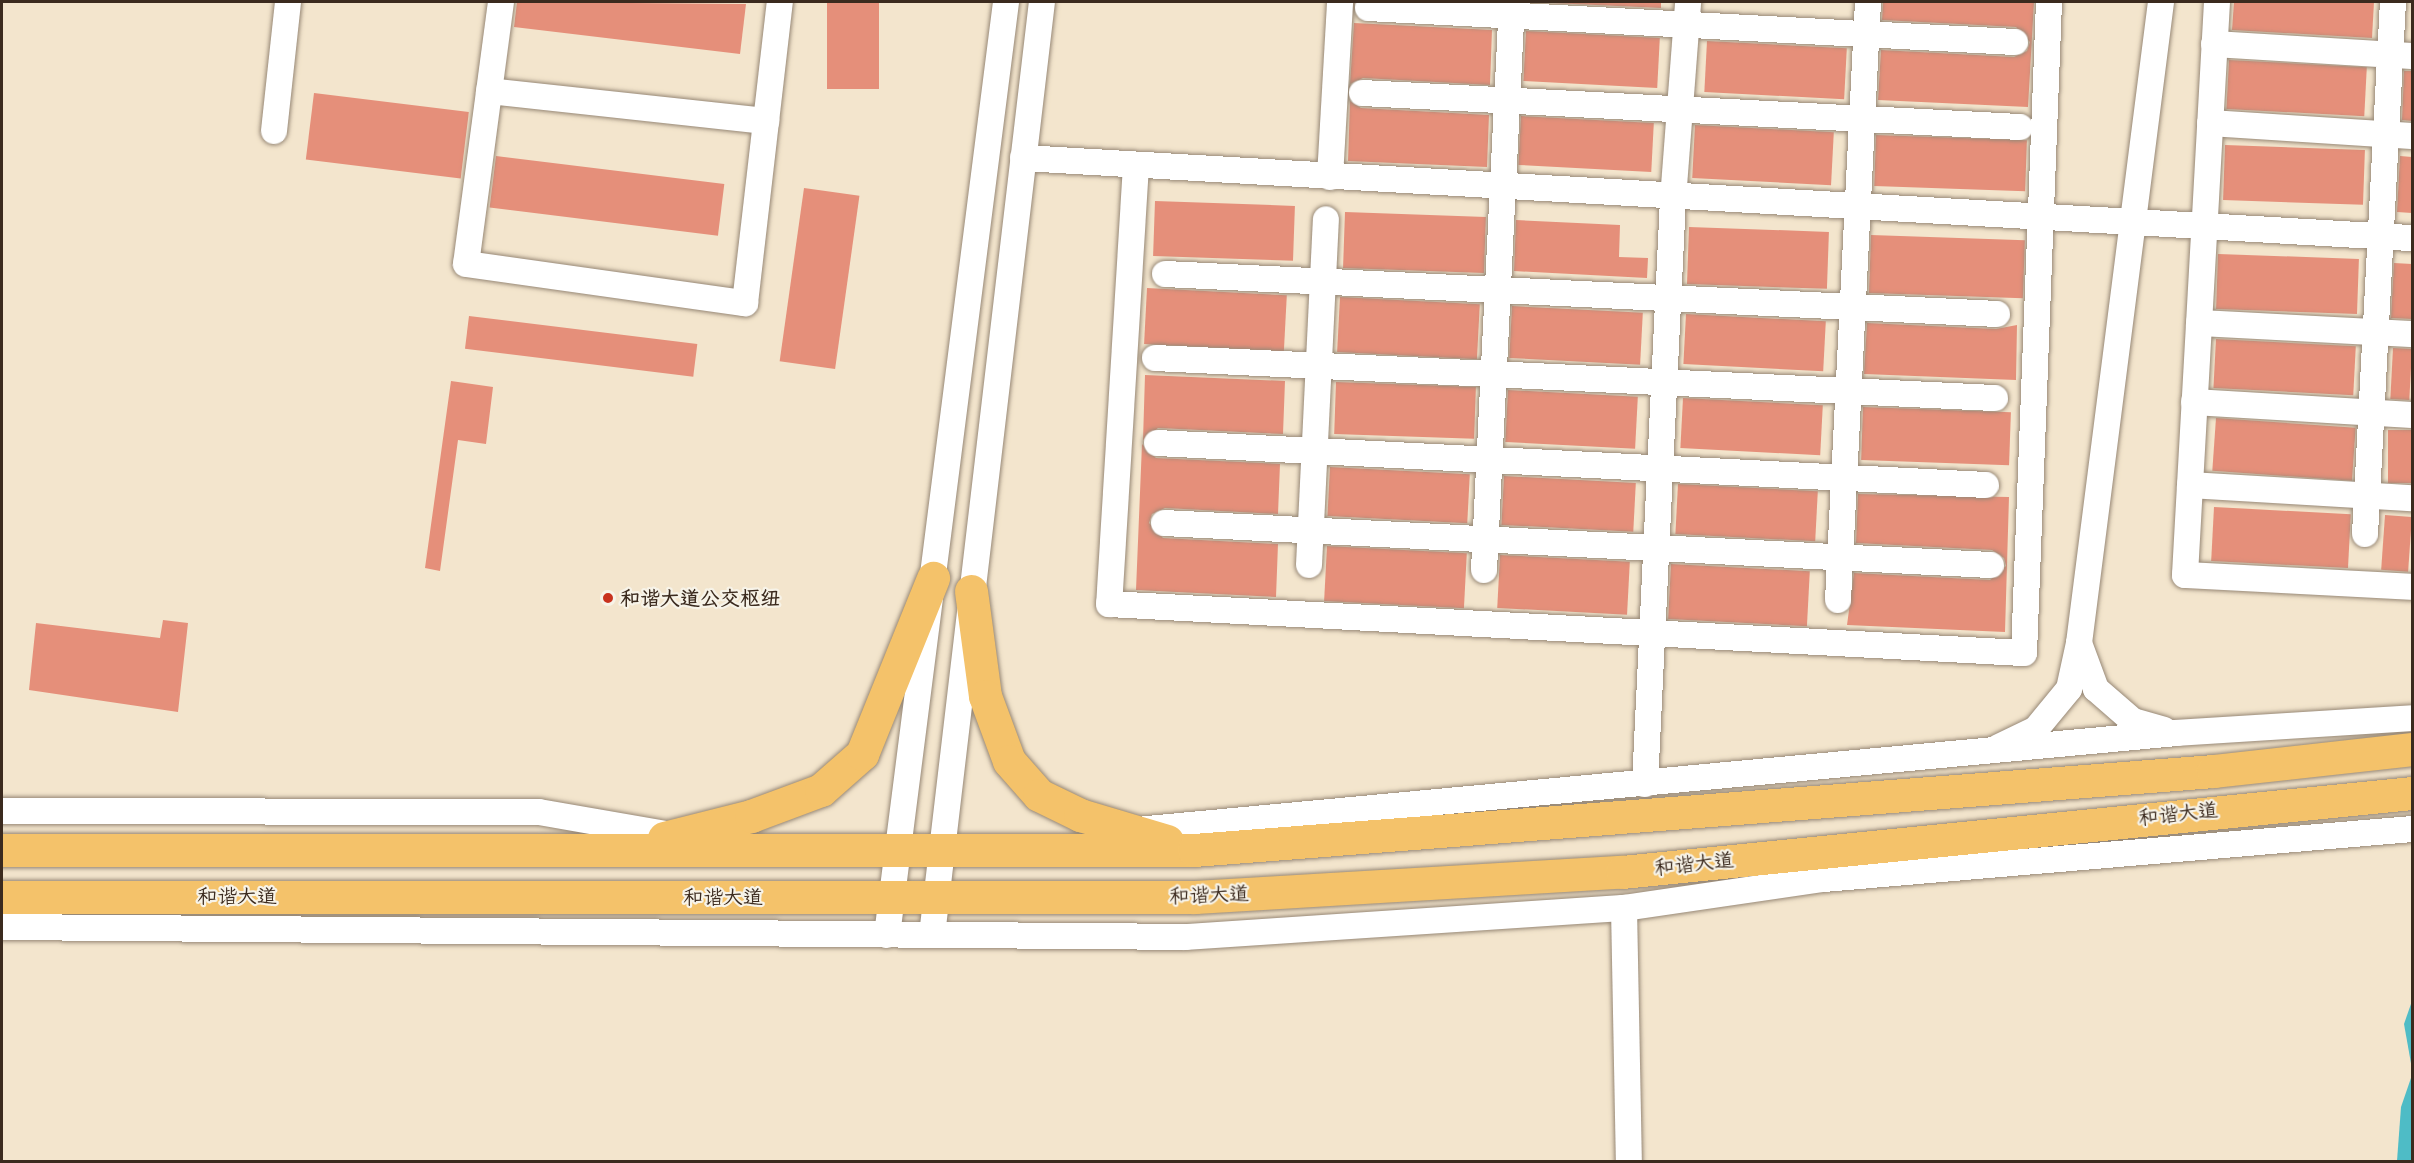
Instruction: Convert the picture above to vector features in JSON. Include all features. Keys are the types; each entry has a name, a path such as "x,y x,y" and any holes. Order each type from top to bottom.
{"highway":[{"path":"617,850 669,837 821,790 862,754 933,578"},
{"path":"971,591 985,696 1010,761 1039,795 1132,830 1194,850"},
{"name":"和谐大道","path":"2,850 939,852 1194,850 2201,772 2412,749"},
{"name":"和谐大道","path":"2,897 1195,897 1622,872 2412,792"}],"street":[{"path":"274,131 288,2"},
{"path":"501,2 466,264 745,303 780,2"},
{"path":"887,935 1006,2"},
{"path":"933,935 939,852 1042,2"},
{"path":"1330,177 1340,2"},
{"path":"1838,600 1868,2"},
{"path":"1136,165 1110,604 2024,652 2049,2"},
{"path":"1983,755 2042,721 2069,689 2079,643 2135,225 2162,2"},
{"path":"2217,2 2185,575 2412,587"},
{"path":"2365,534 2383,237 2400,135 2402,55 2393,2"},
{"path":"1368,8 1512,8 1688,13 1866,34 2015,42"},
{"path":"1484,570 1512,8"},
{"path":"1645,784 1673,199 1688,13"},
{"path":"2214,44 2402,55"},
{"path":"489,91 766,120"},
{"path":"1362,93 2020,127"},
{"path":"2210,123 2400,135"},
{"path":"1023,158 1673,199 2412,238"},
{"path":"1309,565 1326,219"},
{"path":"1165,274 1997,314"},
{"path":"2199,323 2412,333"},
{"path":"1155,358 1995,398"},
{"path":"2194,402 2412,415"},
{"path":"1156,444 1986,485"},
{"path":"2190,485 2412,498"},
{"path":"1164,523 1990,565"},
{"path":"2079,643 2096,689 2133,721 2176,733"},
{"path":"939,852 1132,830 1983,755 2176,733 2412,718"},
{"path":"2,811 538,812 669,837 898,852"},
{"path":"2,927 1186,937 1624,908 1824,879 2412,829"},
{"path":"1624,908 1629,1161"}],"water":[{"path":"2412,1001 2412,1069 2404,1024"},
{"path":"2412,1075 2412,1161 2397,1161 2401,1107"}],"building":[{"path":"517,2 746,4 740,54 514,27"},
{"path":"827,2 879,2 879,89 827,89"},
{"path":"1530,2 1661,2 1661,8"},
{"path":"1883,2 2034,2 2028,107 1878,100 1881,50 2014,57 2027,51 2030,42 2016,27 1882,20"},
{"path":"2234,2 2374,2 2372,38 2232,30"},
{"path":"1354,23 1492,30 1490,85 1363,78 1350,84"},
{"path":"1526,31 1660,38 1657,88 1523,81"},
{"path":"1707,41 1847,48 1844,99 1704,92"},
{"path":"2229,60 2367,67 2364,116 2226,109"},
{"path":"2404,71 2412,71 2412,121 2402,120"},
{"path":"314,93 469,112 461,179 306,160"},
{"path":"1350,101 1361,108 1489,115 1487,167 1348,161"},
{"path":"1521,116 1654,123 1651,172 1518,165"},
{"path":"1695,125 1834,132 1831,185 1692,178"},
{"path":"1876,135 2027,140 2025,191 1874,186"},
{"path":"2225,145 2365,150 2363,205 2223,200"},
{"path":"496,156 724,184 718,236 490,208"},
{"path":"2400,156 2412,157 2412,213 2397,212"},
{"path":"804,188 859,196 835,369 780,361"},
{"path":"1155,201 1295,206 1293,261 1153,256"},
{"path":"1345,212 1486,217 1484,273 1343,268"},
{"path":"1516,220 1620,225 1619,257 1648,258 1647,278 1514,271"},
{"path":"1689,227 1829,232 1827,289 1687,284"},
{"path":"1871,235 2025,240 2023,298 1869,293"},
{"path":"2218,254 2359,259 2357,314 2216,309"},
{"path":"2394,263 2412,264 2412,319 2391,318"},
{"path":"1147,288 1287,295 1284,351 1144,344"},
{"path":"1340,297 1480,304 1477,359 1337,352"},
{"path":"1512,306 1643,313 1640,365 1509,358"},
{"path":"1686,314 1826,321 1823,371 1683,364"},
{"path":"469,316 697,344 693,377 465,349"},
{"path":"1867,323 1996,329 2017,325 2016,380 1864,374"},
{"path":"2216,339 2356,346 2353,395 2213,388"},
{"path":"2393,348 2412,349 2409,400 2390,399"},
{"path":"1145,375 1285,381 1283,434 1158,428 1143,440"},
{"path":"451,381 493,387 486,444 458,440 440,571 425,568"},
{"path":"1336,382 1476,387 1474,439 1334,434"},
{"path":"1508,390 1638,397 1635,449 1505,442"},
{"path":"1683,398 1823,405 1820,455 1680,448"},
{"path":"1863,407 2011,412 2009,465 1861,460"},
{"path":"2216,418 2356,428 2352,481 2212,471"},
{"path":"2388,430 2412,430 2412,483 2388,483"},
{"path":"1142,444 1156,458 1280,464 1278,514 1165,508 1152,514 1149,523 1163,538 1278,544 1276,597 1136,590"},
{"path":"1330,467 1470,474 1467,523 1327,516"},
{"path":"1504,476 1636,483 1633,532 1501,525"},
{"path":"1678,484 1818,491 1815,541 1675,534"},
{"path":"1858,494 2009,497 2005,632 1847,625 1854,573 1990,580 2006,566 2004,558 1992,550 1856,543"},
{"path":"2214,507 2351,514 2348,568 2211,561"},
{"path":"2385,515 2412,517 2408,572 2381,570"},
{"path":"1327,546 1467,553 1464,608 1324,601"},
{"path":"1500,555 1630,562 1627,615 1497,608"},
{"path":"1671,564 1810,571 1807,626 1668,619"},
{"path":"163,620 188,623 178,712 29,690 36,623 160,638"}],"place":[{"name":"和谐大道公交枢纽","path":"608,598"}]}
